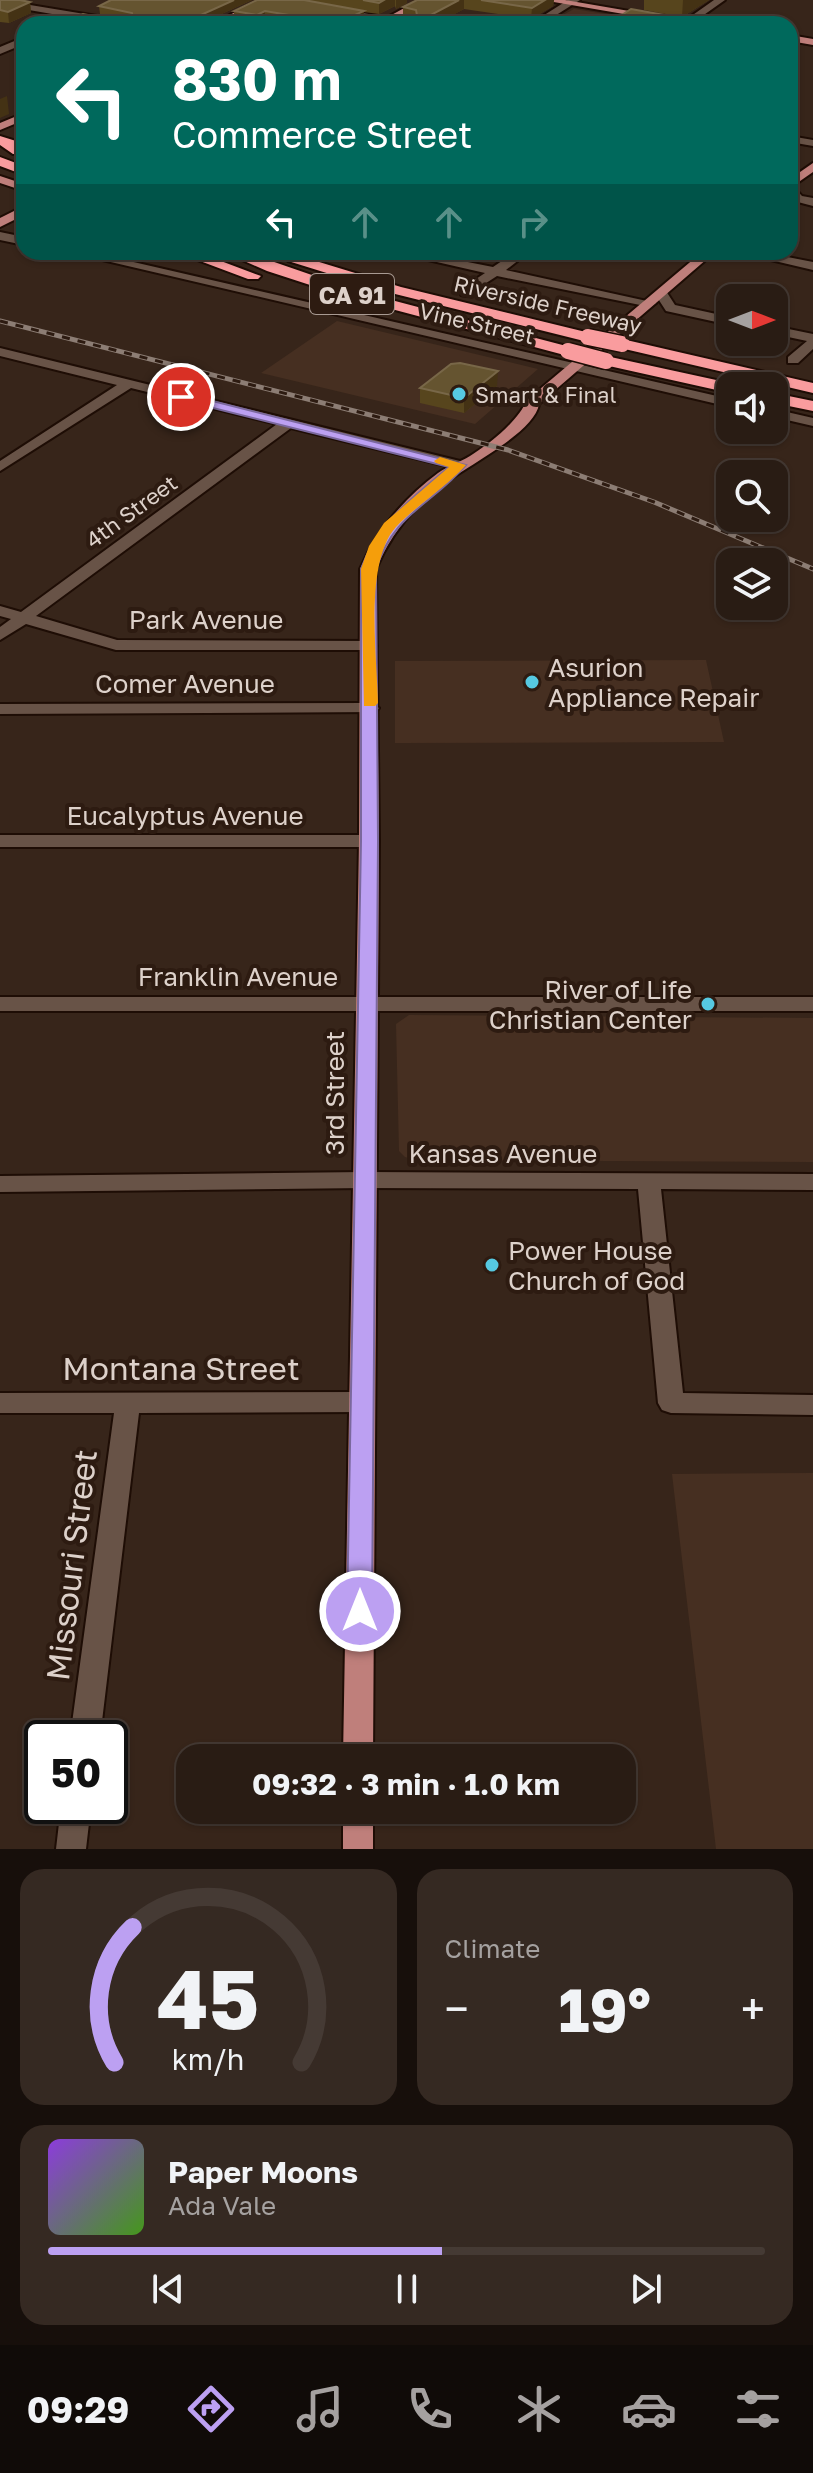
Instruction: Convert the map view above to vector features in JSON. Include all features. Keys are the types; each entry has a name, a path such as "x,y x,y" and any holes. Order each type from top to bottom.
{"highway":[{"path":"207,260 283,286 418,324 476,329"},
{"name":"Riverside Freeway","path":"253,260 329,288 476,329 716,385"},
{"name":"Riverside Freeway","path":"300,260 396,290 813,388"},
{"path":"334,260 366,272 396,290"},
{"path":"644,349 813,379"},
{"path":"788,401 813,406"}],"main road":[{"path":"234,16 267,0"},
{"path":"395,16 426,0"},
{"path":"547,0 649,16"},
{"path":"9,106 16,107"},
{"name":"3rd Street","path":"358,1744 369,841 368,569 376,546 389,526 459,465 472,462 495,443 531,411 532,403 700,260"},
{"path":"358,1824 358,1849"}],"street":[{"path":"267,0 279,2"},
{"path":"697,16 720,0"},
{"path":"0,2 79,16 97,8"},
{"path":"548,16 572,2"},
{"path":"326,10 354,16"},
{"name":"Vine Street","path":"109,260 716,400"},
{"path":"436,260 655,299 671,308 716,318"},
{"path":"466,292 512,260"},
{"path":"783,260 813,266"},
{"path":"788,334 813,340"},
{"path":"793,360 813,340"},
{"path":"0,352 459,465"},
{"path":"0,467 128,384"},
{"path":"788,416 813,422"},
{"name":"4th Street","path":"0,635 288,423"},
{"name":"Park Avenue","path":"0,611 116,645 369,646"},
{"name":"Comer Avenue","path":"0,709 370,708"},
{"name":"Eucalyptus Avenue","path":"0,841 369,841"},
{"name":"Franklin Avenue","path":"0,1004 813,1004"},
{"name":"Kansas Avenue","path":"0,1184 365,1180 813,1182"},
{"path":"649,1181 671,1403 813,1405"},
{"name":"Missouri Street","path":"87,1720 128,1402"},
{"name":"Montana Street","path":"0,1403 362,1402"},
{"path":"71,1849 74,1824"}],"shaded area":[{"path":"574,9 618,16 561,16"},
{"path":"337,321 538,369 475,424 261,373"},
{"path":"706,660 724,742 395,743 395,661"},
{"path":"409,1015 813,1018 813,1162 415,1160 405,1157 399,1151 396,1024"},
{"path":"813,1473 813,1849 716,1849 672,1474"}],"building":[{"path":"0,0 30,2 8,12 0,10"},
{"path":"111,0 234,0 199,16 133,16 132,13 99,6"},
{"path":"257,0 304,0 364,11 353,16 295,16 265,11 257,15 234,11"},
{"path":"417,0 459,0 429,16 399,16 417,15 416,10 403,7"},
{"path":"481,0 545,0 532,8"},
{"path":"631,9 670,16 620,16"},
{"path":"451,364 498,371 464,398 420,388"}],"railway":[{"path":"0,321 508,450 654,502 813,569"}],"slow traffic":[{"path":"370,703 368,569 376,546 389,526 459,465 440,461"}],"place":[{"name":"Smart & Final","path":"459,394"},
{"name":"Asurion Appliance Repair","path":"532,682"},
{"name":"River of Life Christian Center","path":"708,1004"},
{"name":"Power House Church of God","path":"492,1265"}],"route":[{"path":"181,397 459,465 389,526 376,546 368,569 369,841 360,1611"}]}
